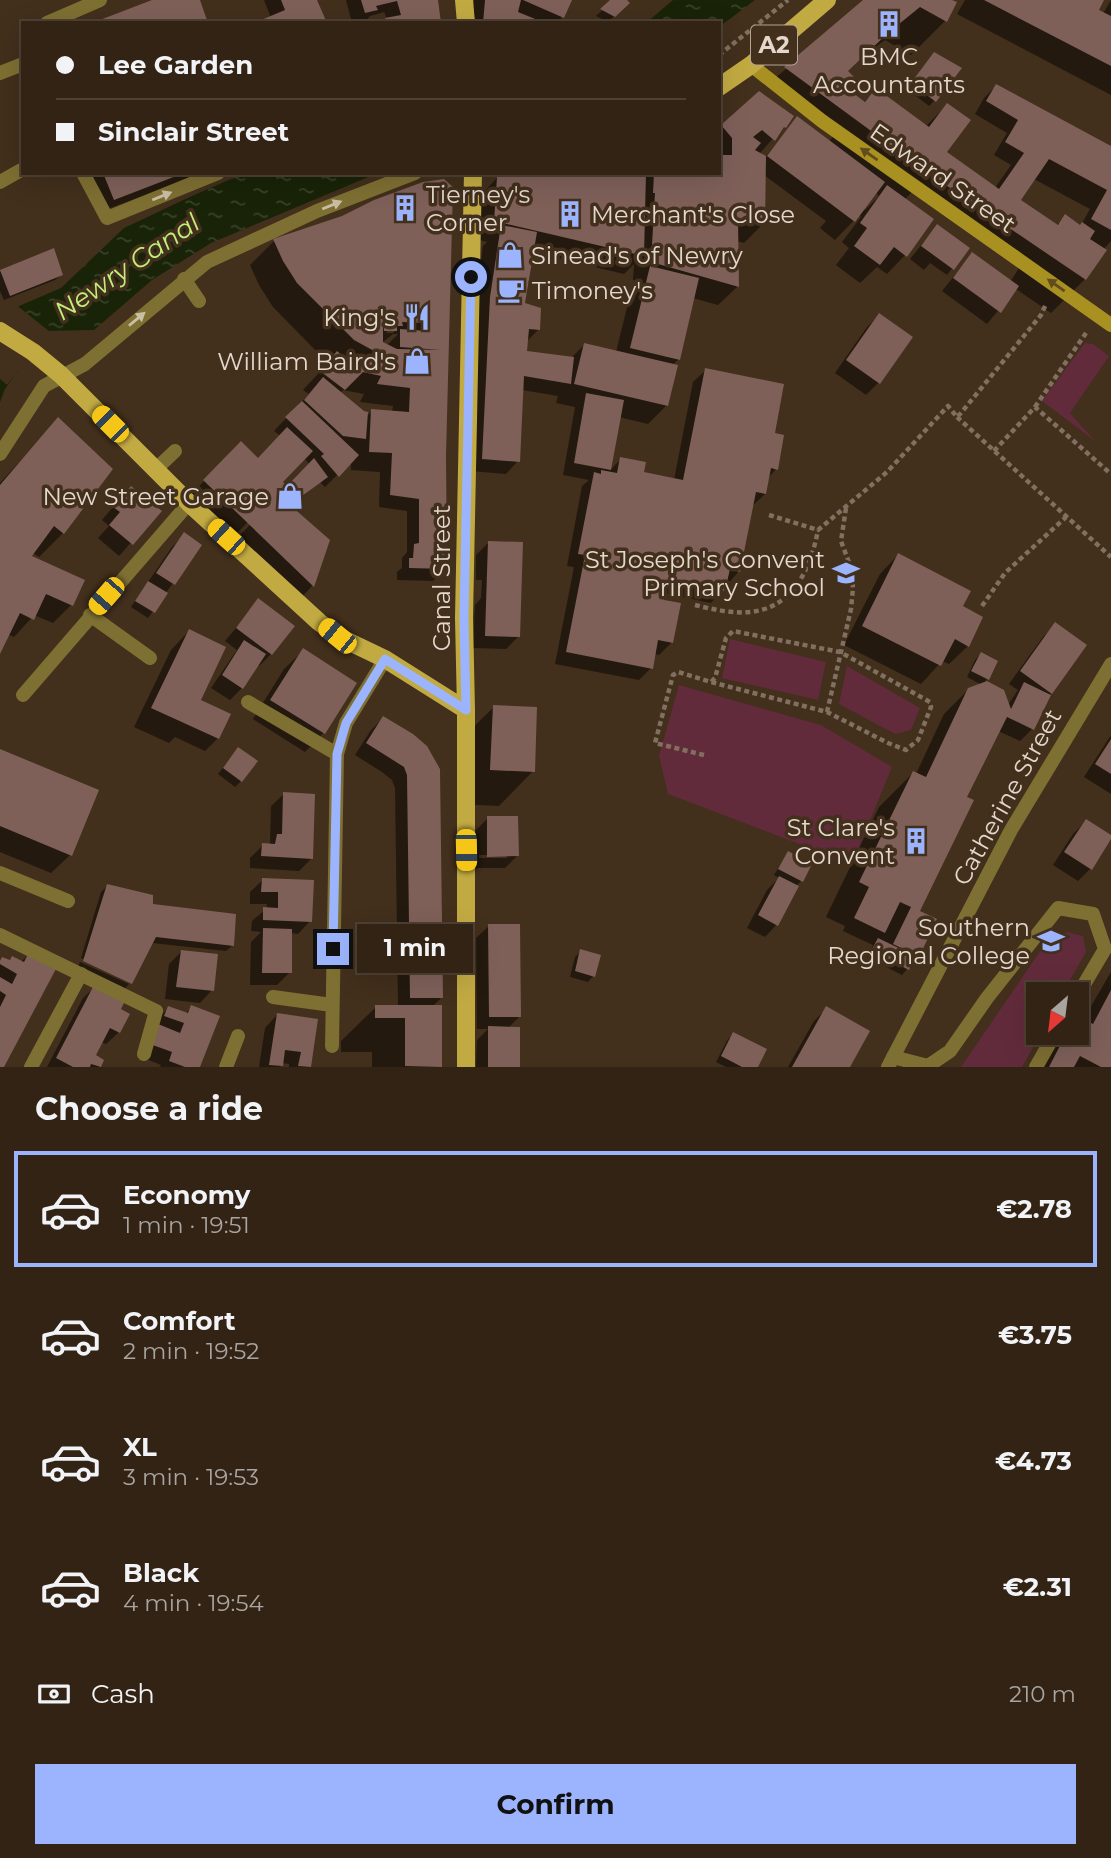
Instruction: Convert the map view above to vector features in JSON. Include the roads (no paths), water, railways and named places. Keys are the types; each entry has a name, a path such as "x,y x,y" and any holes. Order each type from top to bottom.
{"main road":[{"path":"464,0 466,21"},
{"name":"A2","path":"721,86 751,65 827,0"},
{"name":"Edward Street","path":"751,65 822,121 1111,325"},
{"name":"Canal Street","path":"466,1067 464,618 473,175"},
{"path":"0,331 33,352 61,375 188,503 337,636 385,659 466,710"}],"street":[{"path":"52,21 100,0"},
{"path":"0,73 21,65"},
{"path":"0,182 21,170"},
{"path":"84,175 107,218 213,175"},
{"path":"0,454 44,386 85,364 206,262 317,211 410,175"},
{"path":"184,279 199,301"},
{"path":"155,470 175,451"},
{"path":"23,695 188,503"},
{"path":"90,615 150,658"},
{"path":"332,1046 337,754 346,723 385,659"},
{"name":"Catherine Street","path":"891,1062 1011,830 1111,664"},
{"path":"248,702 337,754"},
{"path":"0,873 68,901"},
{"path":"891,1062 928,1066 950,1052 987,998 1058,908 1093,914 1105,949 1085,982"},
{"path":"0,935 156,1011 144,1054"},
{"path":"31,1067 81,974"},
{"path":"273,997 332,1004"},
{"path":"226,1067 237,1036"},
{"path":"1036,1067 1049,1045"}],"water":[{"path":"673,0 755,0 721,26 721,21 648,21"},
{"name":"Newry Canal","path":"240,175 373,175 211,243 152,280 94,330 46,331 5,389 0,402 0,331 19,306 61,288 124,228"}],"place":[{"name":"BMC Accountants","path":"889,24"},
{"name":"Tierney's Corner","path":"405,208"},
{"name":"Merchant's Close","path":"570,214"},
{"name":"Sinead's of Newry","path":"510,255"},
{"name":"Timoney's","path":"511,290"},
{"name":"King's","path":"417,317"},
{"name":"William Baird's","path":"417,361"},
{"name":"New Street Garage","path":"290,496"},
{"name":"St Joseph's Convent Primary School","path":"846,573"},
{"name":"St Clare's Convent","path":"916,841"},
{"name":"Southern Regional College","path":"1051,941"}]}
